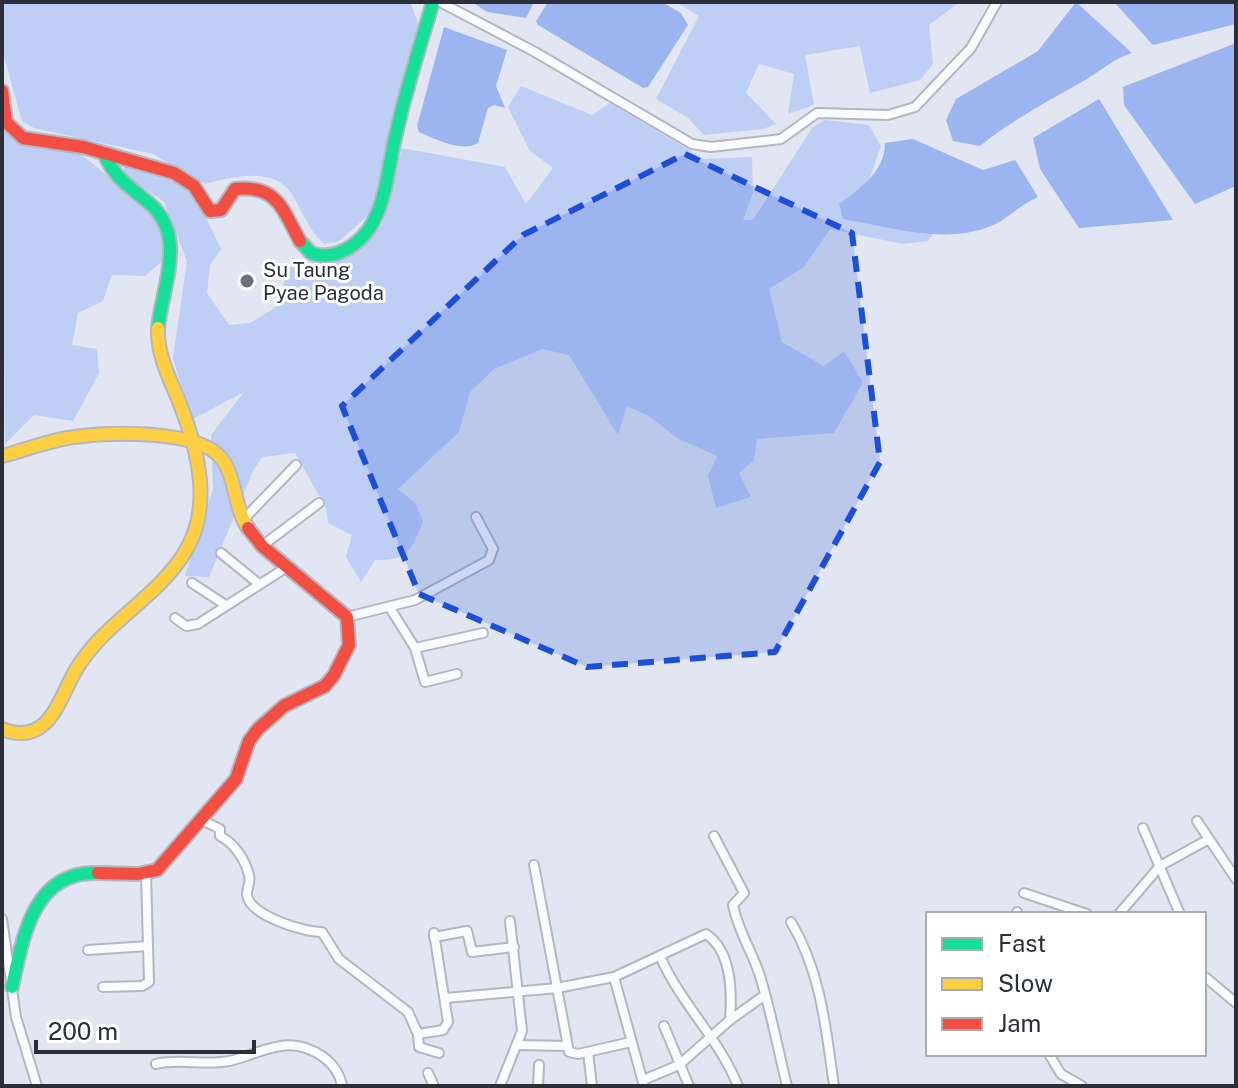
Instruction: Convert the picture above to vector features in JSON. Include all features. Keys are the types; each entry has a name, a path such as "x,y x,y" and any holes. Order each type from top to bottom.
{"street":[{"path":"2,91 6,122 23,138 104,153 174,173 189,182 210,211 221,210 235,189 251,187 260,190 280,203 310,254 331,256 343,251 365,233 374,220 409,79 433,2"},
{"path":"440,2 535,52 692,144 711,147 781,139 817,113 888,115 915,107 971,48 997,2"},
{"path":"2,729 7,732 33,731 55,715 82,658 105,631 174,568 188,547 200,508 202,481 191,440 162,363 158,333 173,268 162,216 115,175 104,153"},
{"path":"2,456 74,437 166,436 202,442 223,460 242,521 262,546 347,617 349,645 325,686 284,706 258,729 249,741 236,779 157,870 146,874 74,873 62,877 23,933 12,987"},
{"path":"242,521 296,465"},
{"path":"262,546 319,503"},
{"path":"347,617 390,608 435,591 493,556 493,549 476,517"},
{"path":"221,553 259,584"},
{"path":"175,618 193,626 287,567"},
{"path":"192,583 224,604"},
{"path":"390,608 415,648 425,682 457,674"},
{"path":"415,648 483,633"},
{"path":"200,819 220,829 220,836 232,841 249,876 247,894 251,903 283,924 307,933 322,932 339,959 408,1012 422,1050 439,1053"},
{"path":"1197,821 1236,879"},
{"path":"1143,828 1179,912"},
{"path":"714,836 744,893 733,905 765,995 787,1086"},
{"path":"1121,912 1160,866 1209,839"},
{"path":"534,865 566,1046 573,1055 631,1042"},
{"path":"103,987 147,985 146,874"},
{"path":"1024,893 1081,912"},
{"path":"2,919 16,1017 37,1086"},
{"path":"500,1086 522,1031 510,921"},
{"path":"791,922 805,946 820,997 829,1032 834,1086"},
{"path":"418,1034 447,1027 446,998 434,935 467,931 472,952 514,947"},
{"path":"446,998 557,988 614,977 695,937 710,936 730,977 730,1020"},
{"path":"88,950 148,946"},
{"path":"660,956 679,995 711,1038 738,1086"},
{"path":"614,977 644,1083 679,1065 730,1020 765,995"},
{"path":"1206,978 1236,1003"},
{"path":"664,1026 689,1086"},
{"path":"156,1064 181,1059 230,1061 289,1043 310,1048 330,1062 342,1086"},
{"path":"518,1045 566,1046"},
{"path":"588,1052 592,1086"},
{"path":"1050,1056 1061,1074 1082,1086"},
{"path":"538,1086 539,1065"},
{"path":"428,1073 434,1086"}],"highlighted area":[{"path":"685,154 852,233 880,462 775,652 587,667 419,594 342,406 523,235"}],"shaded area":[{"path":"2,2 410,2 420,27 393,112 387,161 372,212 339,241 324,244 310,227 293,196 276,180 253,176 205,184 153,154 34,128 22,121 2,49"},
{"path":"472,2 534,2 526,18 487,12"},
{"path":"548,2 662,2 681,13 688,25 648,87 643,88 538,25 536,21"},
{"path":"675,2 960,2 929,25 933,64 920,80 870,93 860,46 805,55 814,105 788,114 794,74 759,64 746,93 776,124 763,129 704,135 688,118 656,99 699,16"},
{"path":"1076,2 1132,53 1018,119 980,146 953,141 946,120 956,99 1038,51"},
{"path":"1114,2 1236,2 1236,24 1153,45"},
{"path":"444,27 507,50 496,86 505,108 494,105 488,108 478,143 472,146 441,141 419,132 417,126"},
{"path":"1236,43 1236,186 1195,204 1124,105 1123,87"},
{"path":"521,86 592,115 610,103 704,159 752,157 753,193 743,220 753,220 812,128 825,120 869,125 881,146 869,180 840,204 843,218 933,234 928,241 903,244 830,229 804,267 769,289 782,342 824,366 844,351 863,382 834,433 757,439 754,460 739,473 751,497 716,508 708,476 717,456 677,438 649,416 627,406 618,435 569,355 542,349 494,369 470,392 459,432 398,489 416,504 423,521 411,547 402,556 375,560 361,582 346,557 352,535 328,523 326,508 295,453 262,457 253,471 209,577 185,576 213,489 211,435 244,392 191,420 173,358 187,261 164,202 121,172 125,167 191,187 221,249 210,265 207,293 229,325 250,323 275,308 290,266 349,254 382,225 402,148 505,167 526,204 553,168 530,151 508,107"},
{"path":"1099,99 1173,220 1079,228 1040,169 1033,138"},
{"path":"2,119 15,139 78,152 113,180 158,220 165,259 145,276 112,275 103,301 78,313 72,345 97,349 99,373 73,421 34,415 5,444"},
{"path":"913,139 983,170 1015,160 1038,197 991,226 955,234 918,233 843,219 839,204 876,171 885,143"}],"traffic: fast":[{"path":"300,241 311,253 335,254 357,242 369,229 383,195 404,101 433,2"},
{"path":"104,153 118,176 161,216 167,231 170,262 158,328"},
{"path":"12,987 27,928 46,894 59,882 76,875 98,873"}],"traffic: slow":[{"path":"2,729 18,733 31,732 42,726 89,652 160,583 185,552 194,535 200,498 197,459 187,422 162,358 158,328"},
{"path":"2,456 56,440 90,435 153,435 194,442 211,449 222,459 248,528"}],"traffic: jam":[{"path":"2,91 6,122 23,138 83,147 174,173 194,186 210,211 221,210 235,189 261,191 270,195 283,209 300,241"},
{"path":"98,873 138,874 157,870 236,779 249,741 258,729 284,706 325,686 349,645 347,617 262,546 248,528"}],"place":[{"name":"Su Taung Pyae Pagoda","path":"247,281"}]}
